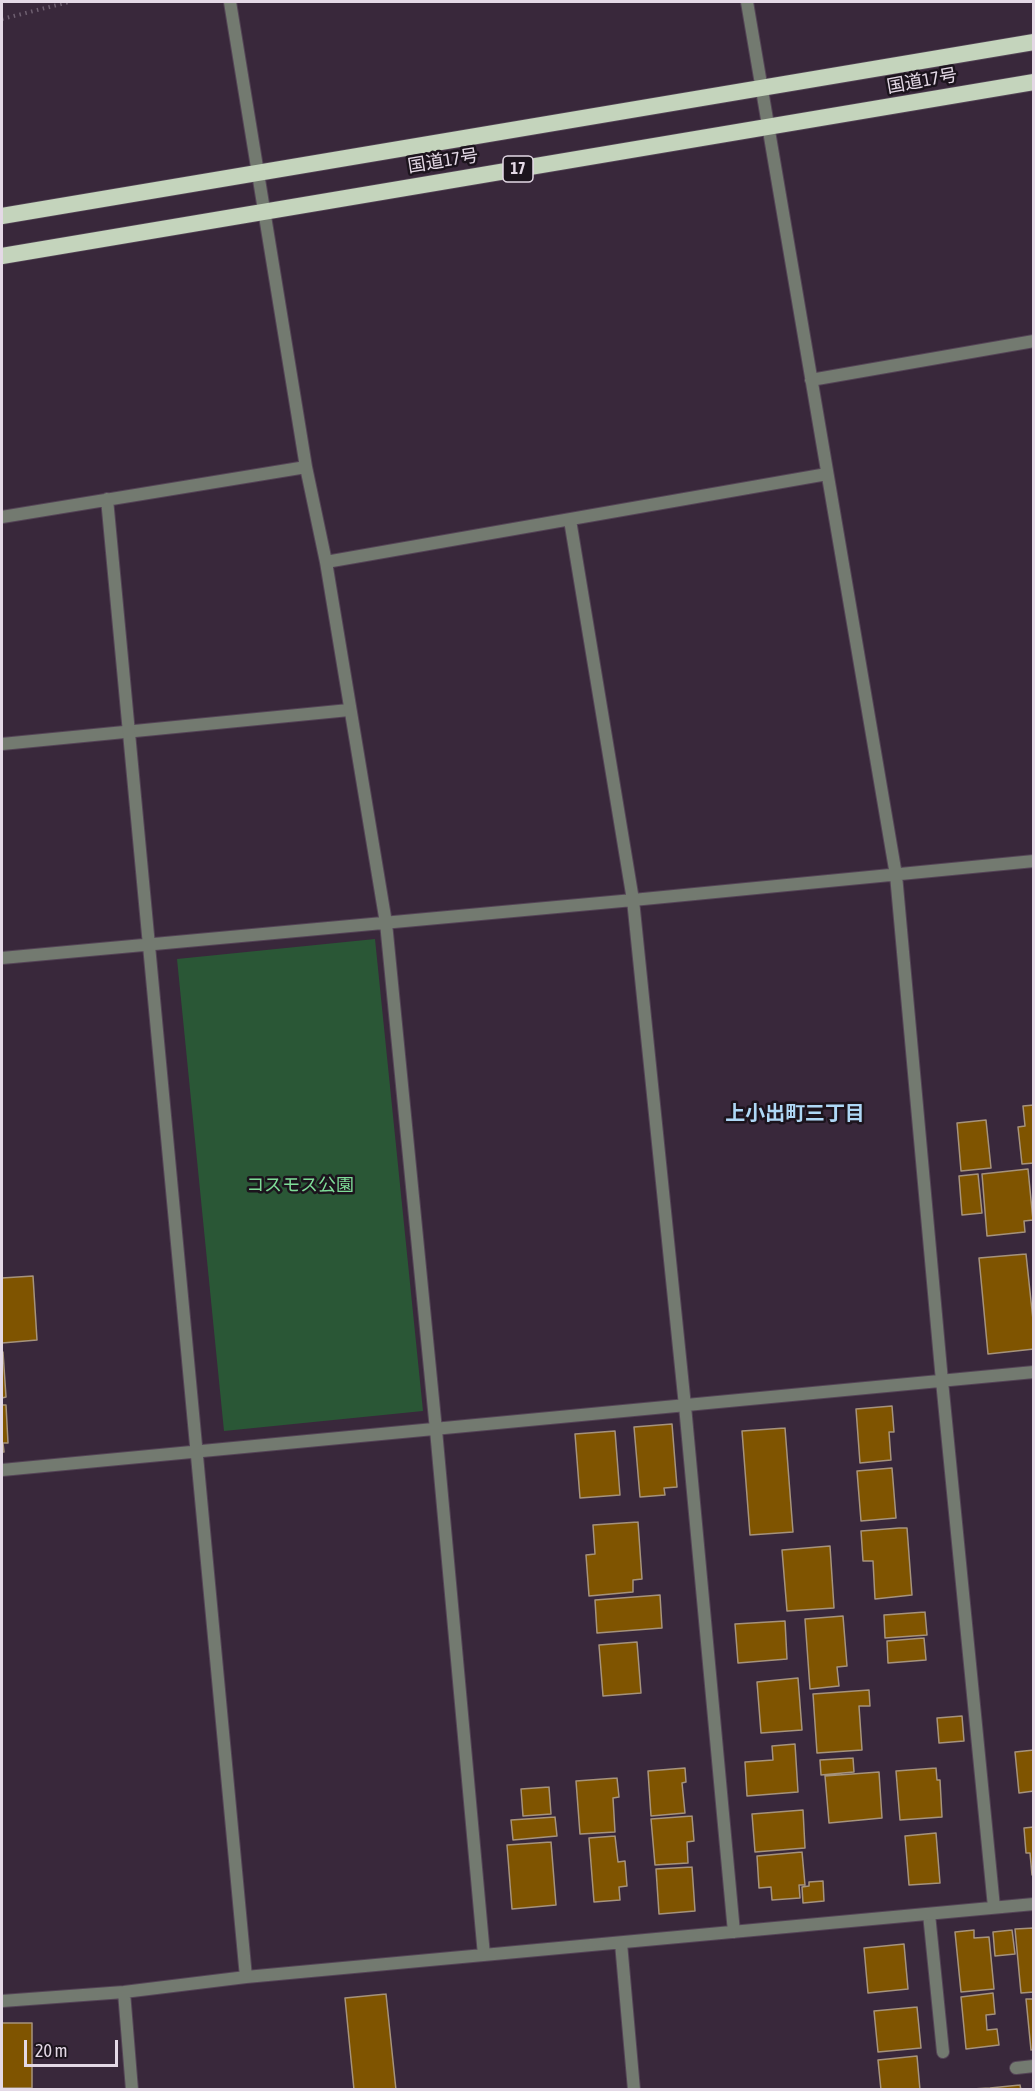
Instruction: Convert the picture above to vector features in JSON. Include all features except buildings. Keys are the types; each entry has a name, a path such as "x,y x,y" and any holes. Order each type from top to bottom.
{"highway":[{"name":"国道17号","path":"2,216 1034,42"},
{"name":"国道17号","path":"2,256 1034,82"}],"street":[{"path":"230,2 306,467 326,562 386,923 484,1955"},
{"path":"747,2 896,875 942,1381 994,1907"},
{"path":"812,380 1034,341"},
{"path":"2,517 306,467"},
{"path":"326,562 827,474"},
{"path":"107,499 246,1977"},
{"path":"570,520 633,900 685,1406 734,1932"},
{"path":"2,744 350,710"},
{"path":"2,958 1034,861"},
{"path":"2,1470 436,1431 1034,1372"},
{"path":"2,2001 124,1992 246,1977 1034,1904"},
{"path":"929,1914 944,2052"},
{"path":"621,1943 634,2090"},
{"path":"124,1992 132,2090"},
{"path":"1016,2068 1034,2066"}],"path":[{"path":"2,19 69,2"}],"green space":[{"name":"コスモス公園","path":"375,939 423,1411 224,1431 177,959"}],"district":[{"name":"上小出町三丁目","path":"795,1114"}]}
